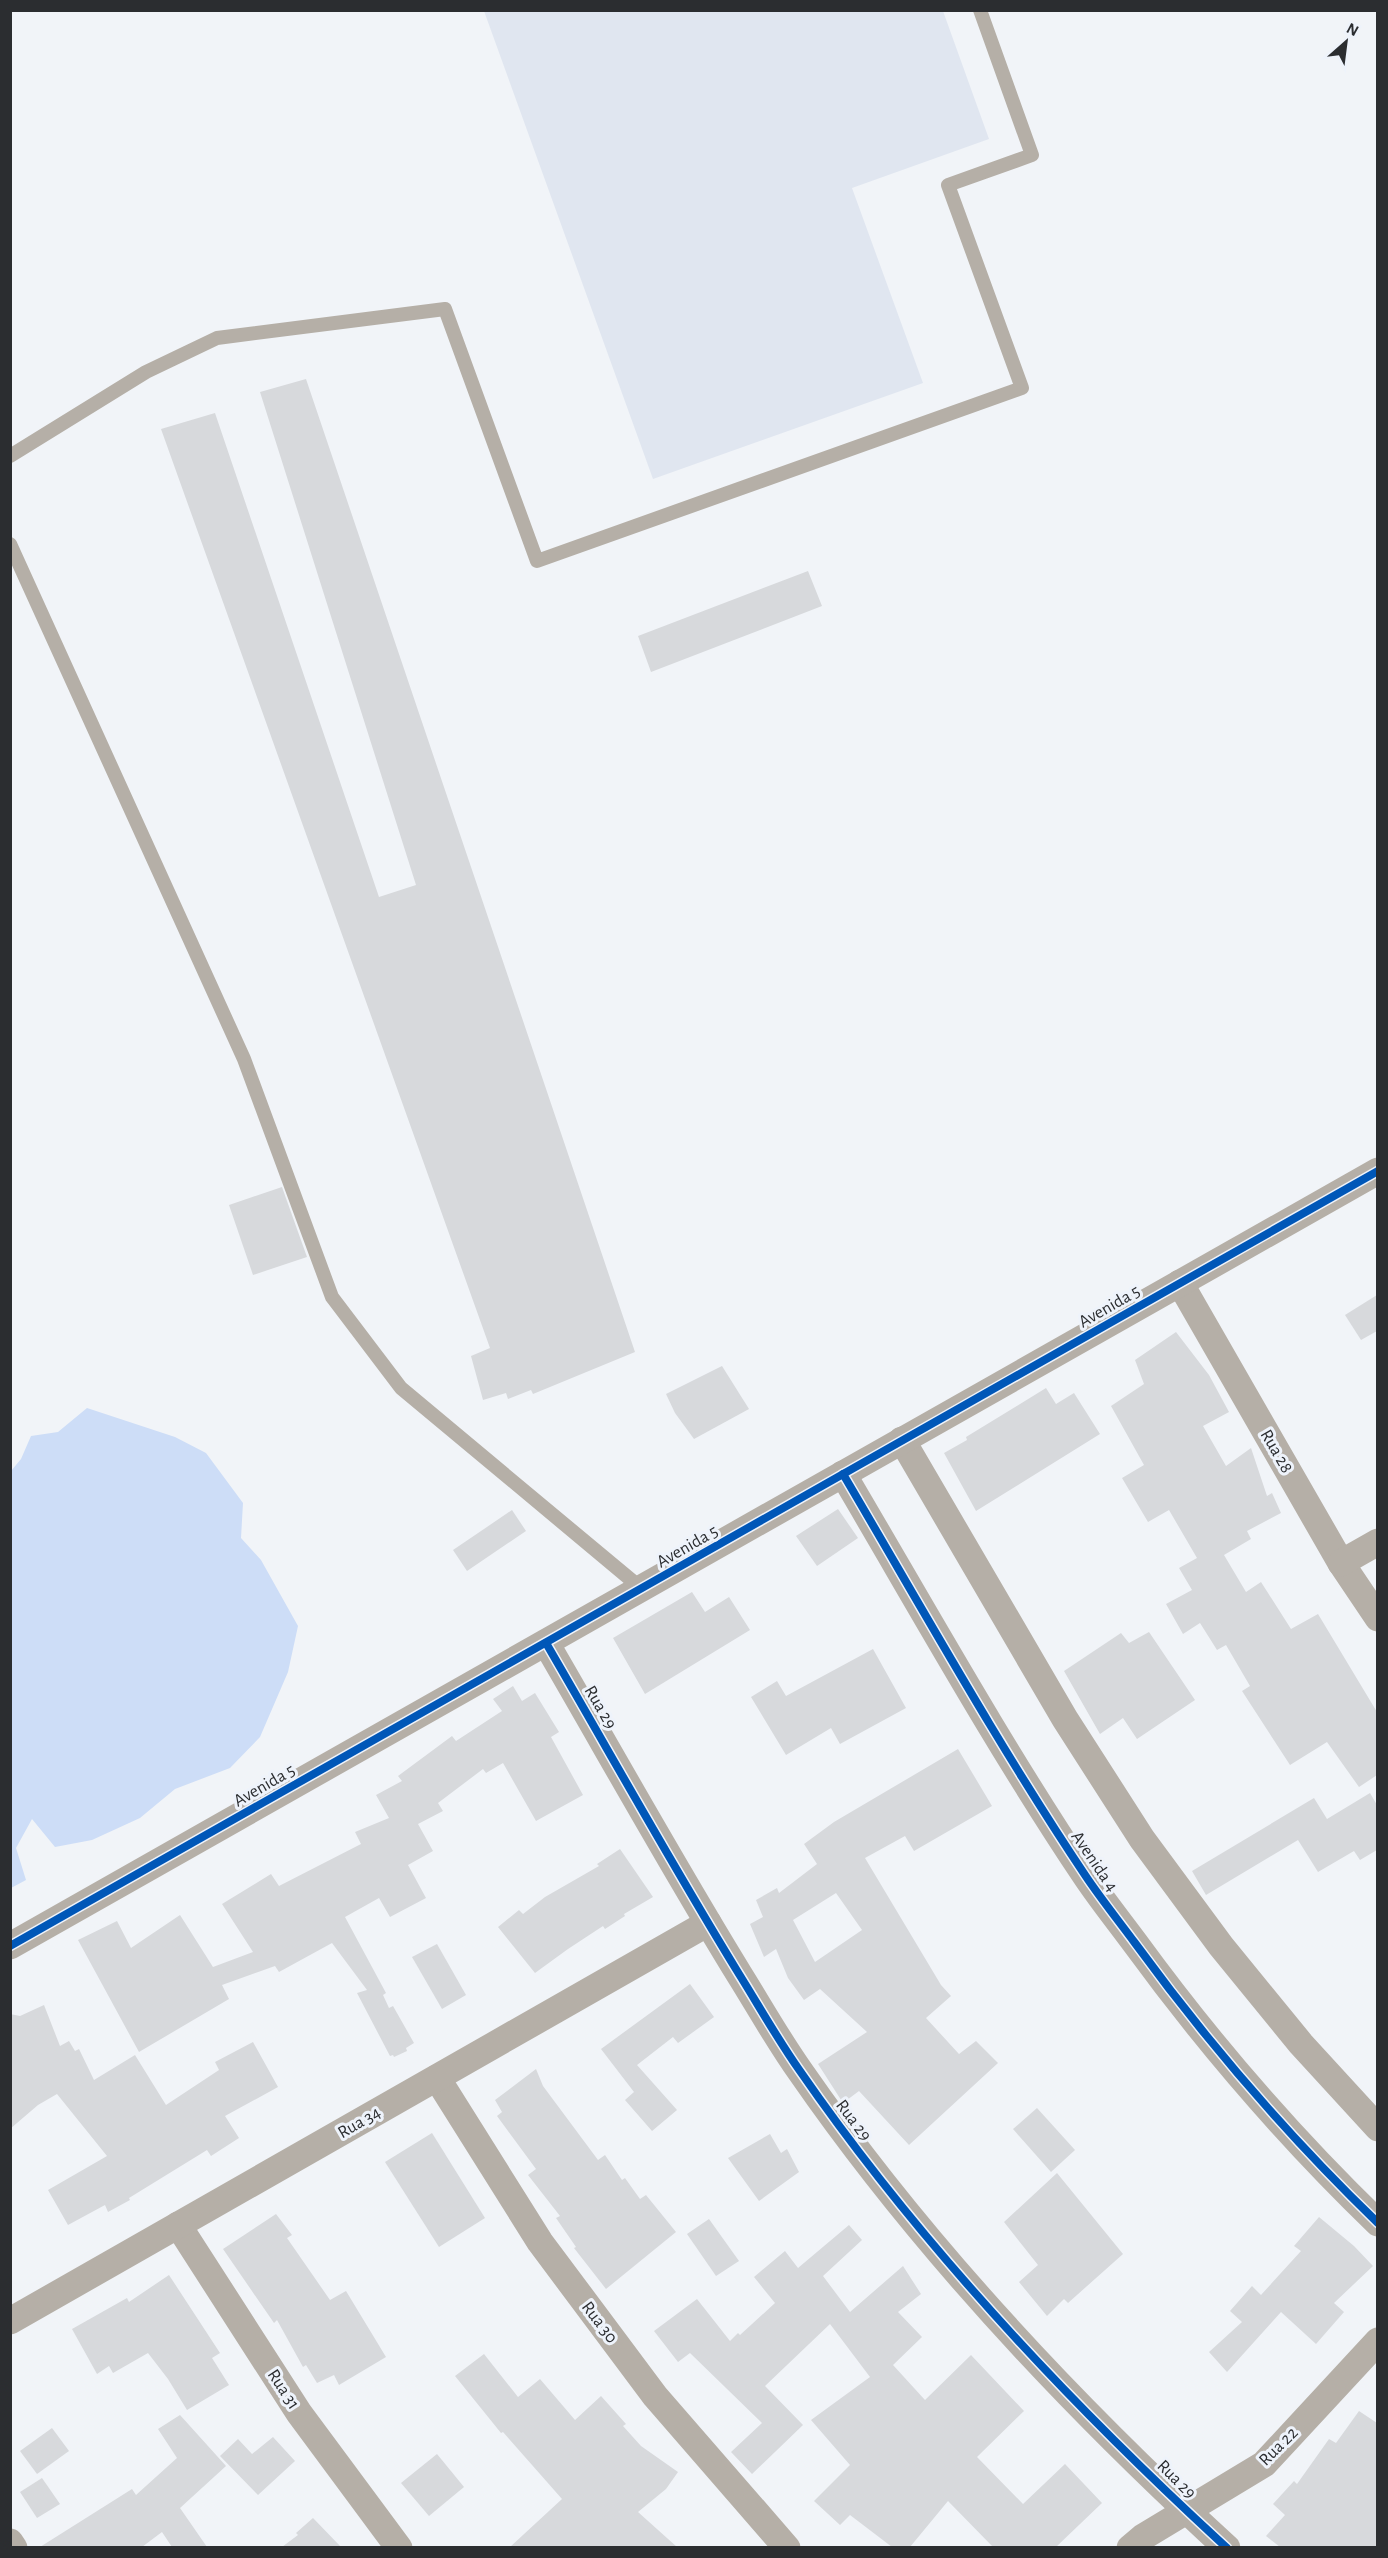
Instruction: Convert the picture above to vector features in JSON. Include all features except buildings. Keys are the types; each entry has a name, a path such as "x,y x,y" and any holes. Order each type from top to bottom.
{"street":[{"name":"Avenida 5","path":"10,1946 1377,1171"},
{"name":"Rua 28","path":"1180,1283 1341,1563 1377,1618"},
{"path":"902,1440 1065,1719 1142,1839 1221,1946 1301,2044 1377,2128"},
{"name":"Avenida 4","path":"843,1474 1007,1754 1086,1877 1167,1988 1250,2088 1340,2187 1377,2223"},
{"path":"1341,1563 1377,1542"},
{"name":"Rua 29","path":"546,1642 708,1923 799,2070 897,2202 1031,2355 1187,2511 1227,2547"},
{"name":"Rua 34","path":"10,2321 708,1923"},
{"name":"Rua 30","path":"437,2078 540,2242 655,2396 788,2547"},
{"name":"Rua 31","path":"178,2225 299,2413 399,2547"},
{"name":"Rua 22","path":"1130,2547 1264,2463 1377,2341"},
{"path":"10,2542 14,2547"}],"lane":[{"path":"10,456 146,372 217,338 445,309 537,561 1022,388 948,185 1032,155 980,10"},
{"path":"10,544 244,1059 332,1297 401,1388 642,1588"}],"shaded area":[{"path":"484,11 943,11 989,139 852,188 923,383 653,479"},
{"path":"87,1408 175,1437 206,1453 243,1503 241,1538 261,1560 298,1626 288,1672 260,1737 230,1768 175,1789 140,1818 92,1840 55,1847 32,1819 16,1848 26,1880 11,1888 11,1471 21,1459 31,1436 58,1432"}],"cycle path":[{"path":"10,1946 1378,1171"},
{"path":"843,1474 991,1726 1097,1893 1220,2053 1281,2123 1378,2223"},
{"path":"546,1643 690,1892 769,2023 847,2136 947,2261 1000,2321 1111,2437 1227,2548"}]}
